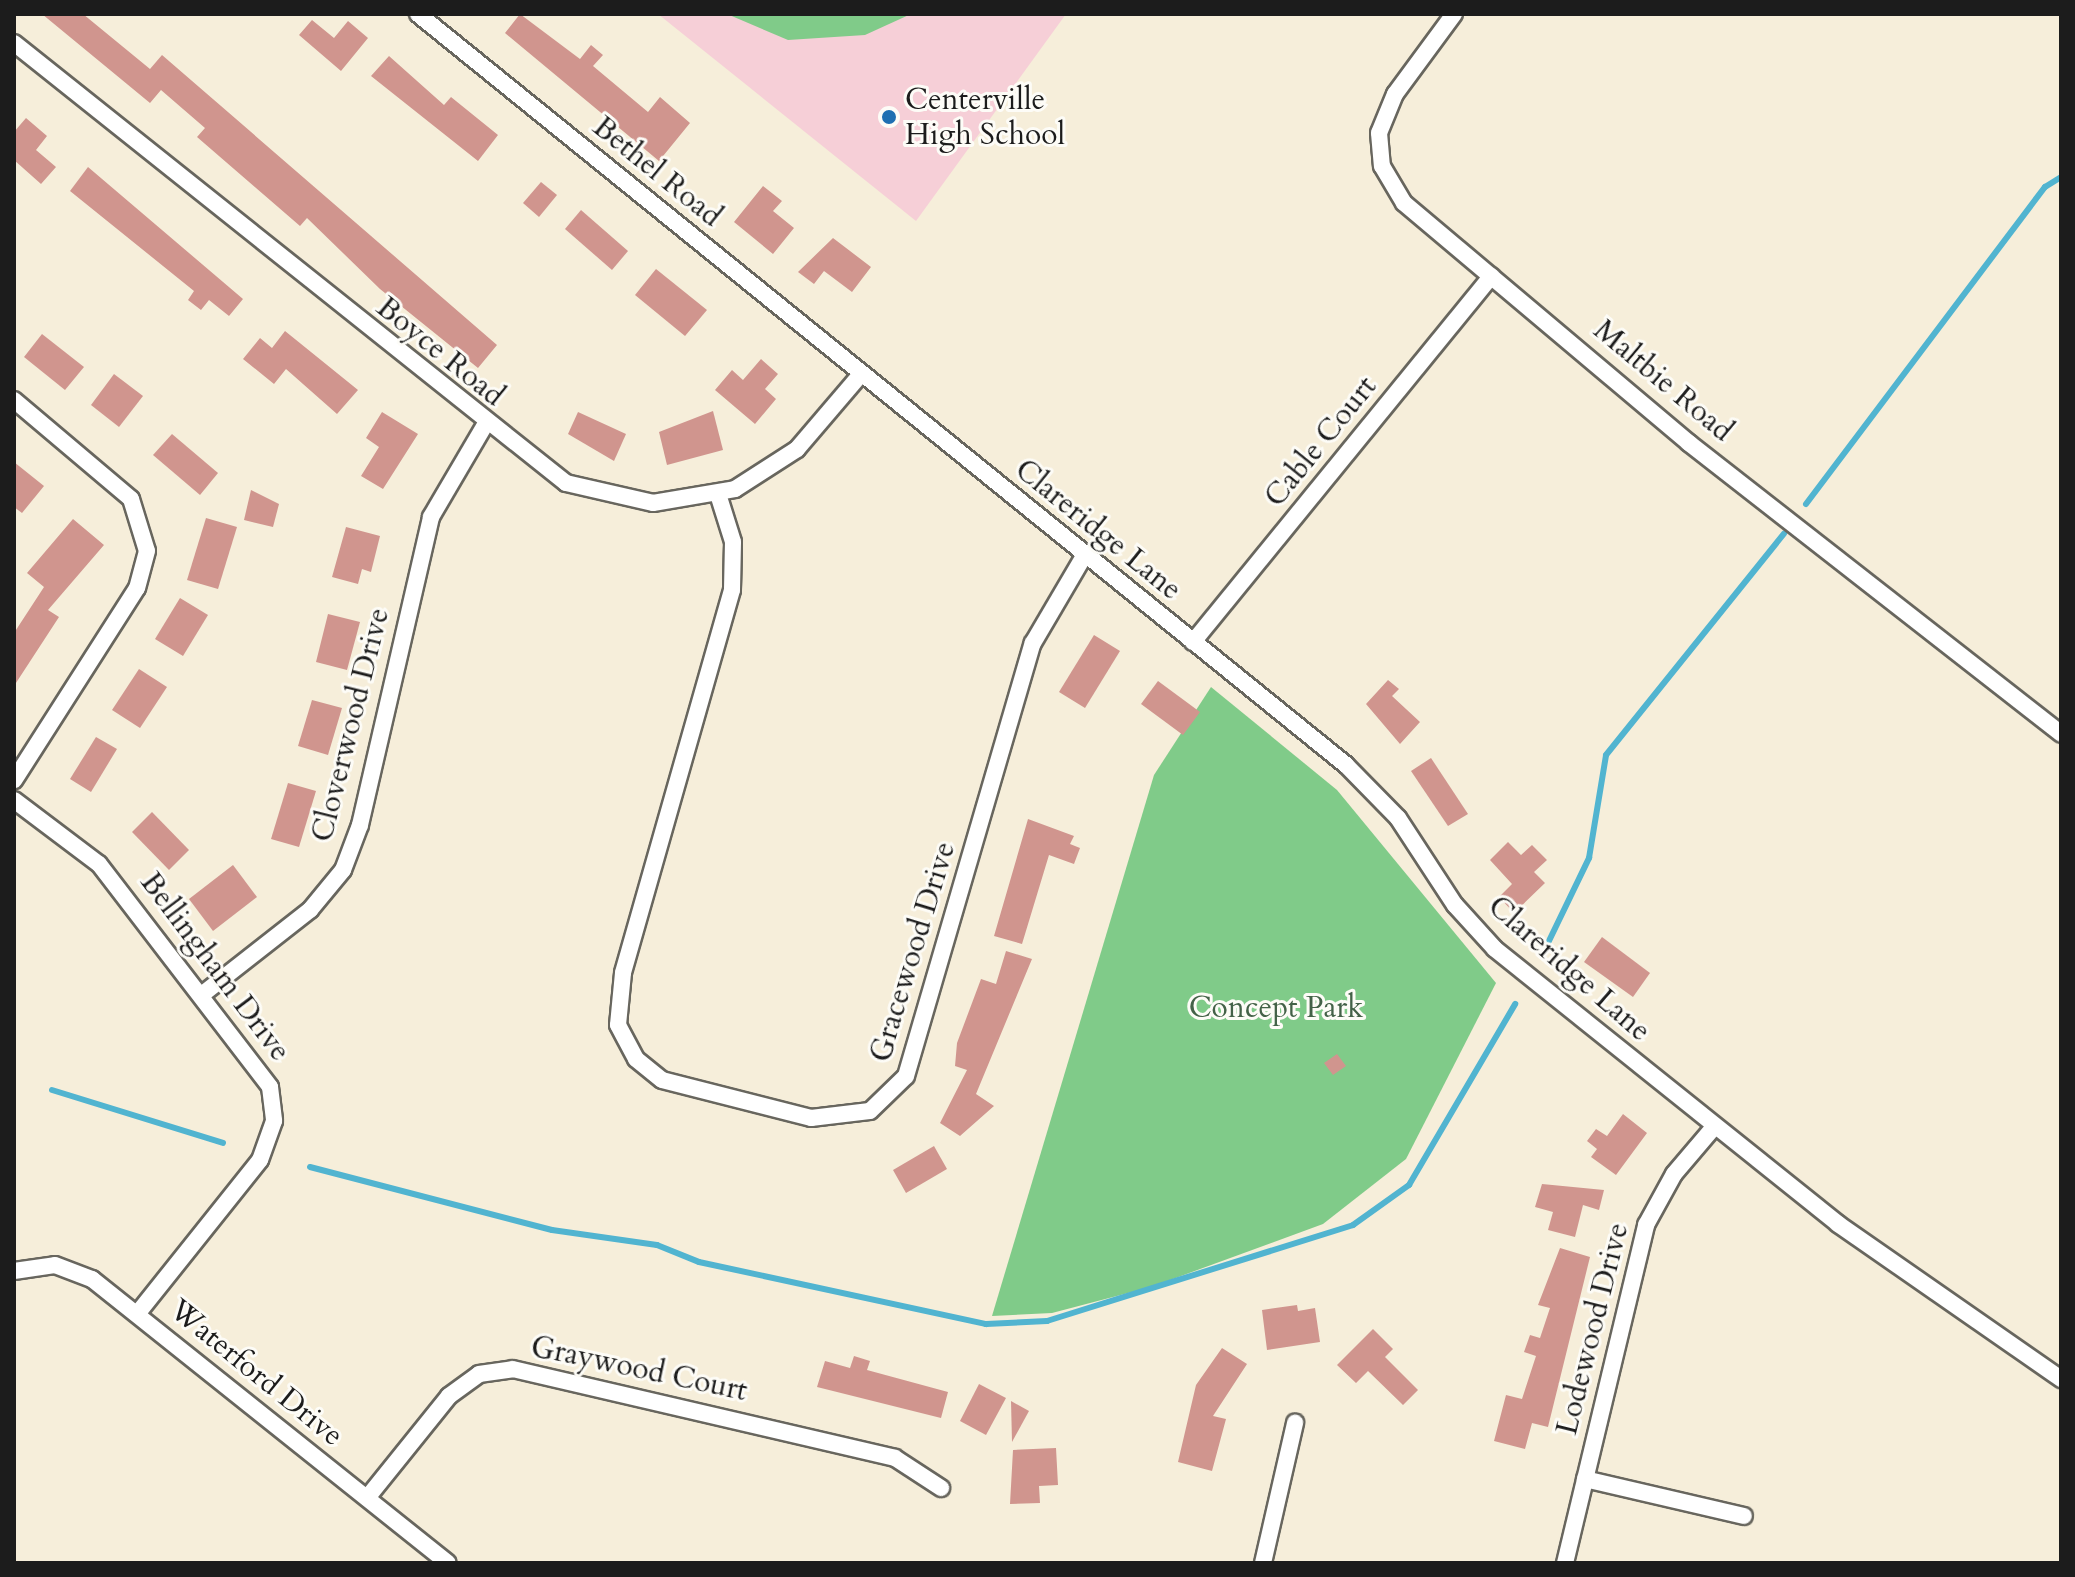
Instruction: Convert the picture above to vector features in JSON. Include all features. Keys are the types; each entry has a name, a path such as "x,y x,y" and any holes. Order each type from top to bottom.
{"street":[{"name":"Bethel Road","path":"418,14 861,374"},
{"name":"Maltbie Road","path":"1454,14 1384,112 1379,150 1404,203 1689,443 2061,734"},
{"name":"Boyce Road","path":"14,43 485,425 542,469 598,495 653,503 718,494 797,449 861,374"},
{"name":"Cable Court","path":"1193,642 1491,276"},
{"name":"Clareridge Lane","path":"861,374 1376,793 1495,949 1838,1224 2061,1379"},
{"path":"14,400 131,499 147,551 137,588 14,780"},
{"name":"Cloverwood Drive","path":"204,993 310,910 343,870 360,825 431,517 485,425"},
{"name":"Gracewood Drive","path":"718,494 733,542 732,590 623,973 618,1025 636,1059 662,1080 811,1118 870,1111 906,1076 1033,643 1084,556"},
{"name":"Bellingham Drive","path":"14,800 99,864 204,993 270,1087 270,1140 137,1314"},
{"name":"Lodewood Drive","path":"1565,1563 1646,1225 1714,1127"},
{"name":"Waterford Drive","path":"14,1271 73,1270 137,1314 448,1563"},
{"name":"Graywood Court","path":"367,1498 449,1396 479,1374 513,1369 895,1458 941,1488"},
{"path":"1263,1563 1295,1423"},
{"path":"1585,1479 1744,1516"}],"shaded area":[{"name":"Centerville High School","path":"658,14 1066,14 916,221"}],"green space":[{"path":"727,14 911,14 865,35 788,40"},
{"name":"Concept Park","path":"1211,687 1337,790 1496,983 1406,1159 1323,1224 1151,1287 1052,1313 992,1316 1154,775"}],"building":[{"path":"42,14 83,14 150,69 162,55 497,345 478,368 380,289 307,218 300,226 197,137 205,128 161,90 150,103"},
{"path":"520,14 580,59 591,45 603,55 593,66 648,112 660,97 690,123 659,161 505,33"},
{"path":"312,20 334,38 348,21 368,38 341,71 299,35"},
{"path":"389,56 444,105 451,97 498,135 478,161 371,76"},
{"path":"26,118 47,136 36,150 56,167 41,184 14,160 14,132"},
{"path":"88,167 243,299 229,316 209,300 201,310 188,300 194,291 70,191"},
{"path":"541,182 557,195 539,217 523,203"},
{"path":"763,186 782,201 773,211 794,228 773,254 734,222"},
{"path":"581,210 628,251 612,270 565,229"},
{"path":"833,238 871,267 852,292 824,271 814,284 798,272"},
{"path":"656,269 707,310 685,336 635,295"},
{"path":"285,331 358,390 337,414 286,369 274,384 243,359 260,338 272,348"},
{"path":"42,334 84,367 65,390 24,357"},
{"path":"761,359 778,374 765,389 776,399 755,424 715,390 732,370 743,380"},
{"path":"114,374 143,396 119,427 91,405"},
{"path":"713,411 723,450 667,465 659,432"},
{"path":"382,412 418,434 383,489 361,476 379,447 366,438"},
{"path":"578,412 626,434 614,461 568,434"},
{"path":"172,434 218,473 200,495 153,455"},
{"path":"14,462 44,486 22,513 14,507"},
{"path":"251,490 279,504 273,527 244,520"},
{"path":"206,518 237,527 218,589 187,580"},
{"path":"73,519 104,545 48,610 59,617 14,686 14,633 44,587 27,573"},
{"path":"346,527 380,536 371,572 362,569 358,584 332,577"},
{"path":"180,598 208,615 183,656 155,639"},
{"path":"328,614 360,622 347,670 316,662"},
{"path":"1094,635 1120,651 1085,708 1059,692"},
{"path":"139,669 167,687 140,728 112,710"},
{"path":"1388,680 1399,689 1392,696 1420,722 1400,744 1366,704"},
{"path":"1158,681 1200,712 1183,735 1141,704"},
{"path":"312,700 342,708 328,755 298,746"},
{"path":"96,737 117,749 91,792 70,779"},
{"path":"1431,758 1468,814 1448,826 1411,771"},
{"path":"288,783 316,791 299,847 271,839"},
{"path":"152,812 189,850 169,870 132,832"},
{"path":"1028,819 1074,836 1070,844 1080,848 1074,864 1049,855 1022,944 994,936"},
{"path":"1508,842 1521,855 1532,845 1547,860 1534,872 1545,883 1514,913 1499,897 1512,884 1490,860"},
{"path":"233,865 257,897 213,931 189,899"},
{"path":"1602,937 1650,973 1633,997 1584,962"},
{"path":"1006,951 1032,959 976,1094 994,1106 960,1136 940,1123 967,1070 955,1066 957,1043 981,979 996,984"},
{"path":"1337,1054 1346,1066 1333,1075 1324,1063"},
{"path":"1623,1114 1647,1133 1616,1175 1591,1157 1597,1149 1587,1141 1596,1129 1607,1136"},
{"path":"934,1146 947,1169 906,1193 893,1170"},
{"path":"1542,1184 1604,1190 1599,1210 1583,1205 1575,1237 1548,1230 1553,1212 1535,1207"},
{"path":"1560,1248 1590,1257 1548,1427 1532,1423 1525,1449 1494,1441 1506,1395 1522,1399 1536,1356 1524,1352 1530,1335 1540,1338 1550,1308 1538,1305"},
{"path":"1297,1305 1298,1311 1315,1308 1320,1342 1267,1350 1262,1310"},
{"path":"1373,1329 1393,1349 1385,1357 1418,1390 1403,1405 1368,1371 1356,1383 1337,1365"},
{"path":"1222,1348 1247,1364 1213,1416 1226,1419 1212,1471 1178,1462 1196,1385"},
{"path":"854,1356 870,1361 867,1370 948,1392 941,1418 817,1387 825,1361 850,1368"},
{"path":"979,1384 1006,1398 986,1435 960,1421"},
{"path":"1011,1401 1029,1411 1012,1442"},
{"path":"1056,1448 1058,1485 1039,1486 1040,1503 1010,1504 1013,1450"}],"waterway":[{"path":"1806,504 2045,187 2061,177"},
{"path":"1547,945 1589,858 1606,755 1784,534"},
{"path":"310,1167 552,1230 657,1245 699,1262 986,1324 1047,1321 1353,1225 1409,1185 1515,1004"},
{"path":"52,1090 223,1143"}],"place":[{"name":"Centerville High School","path":"889,117"}]}
